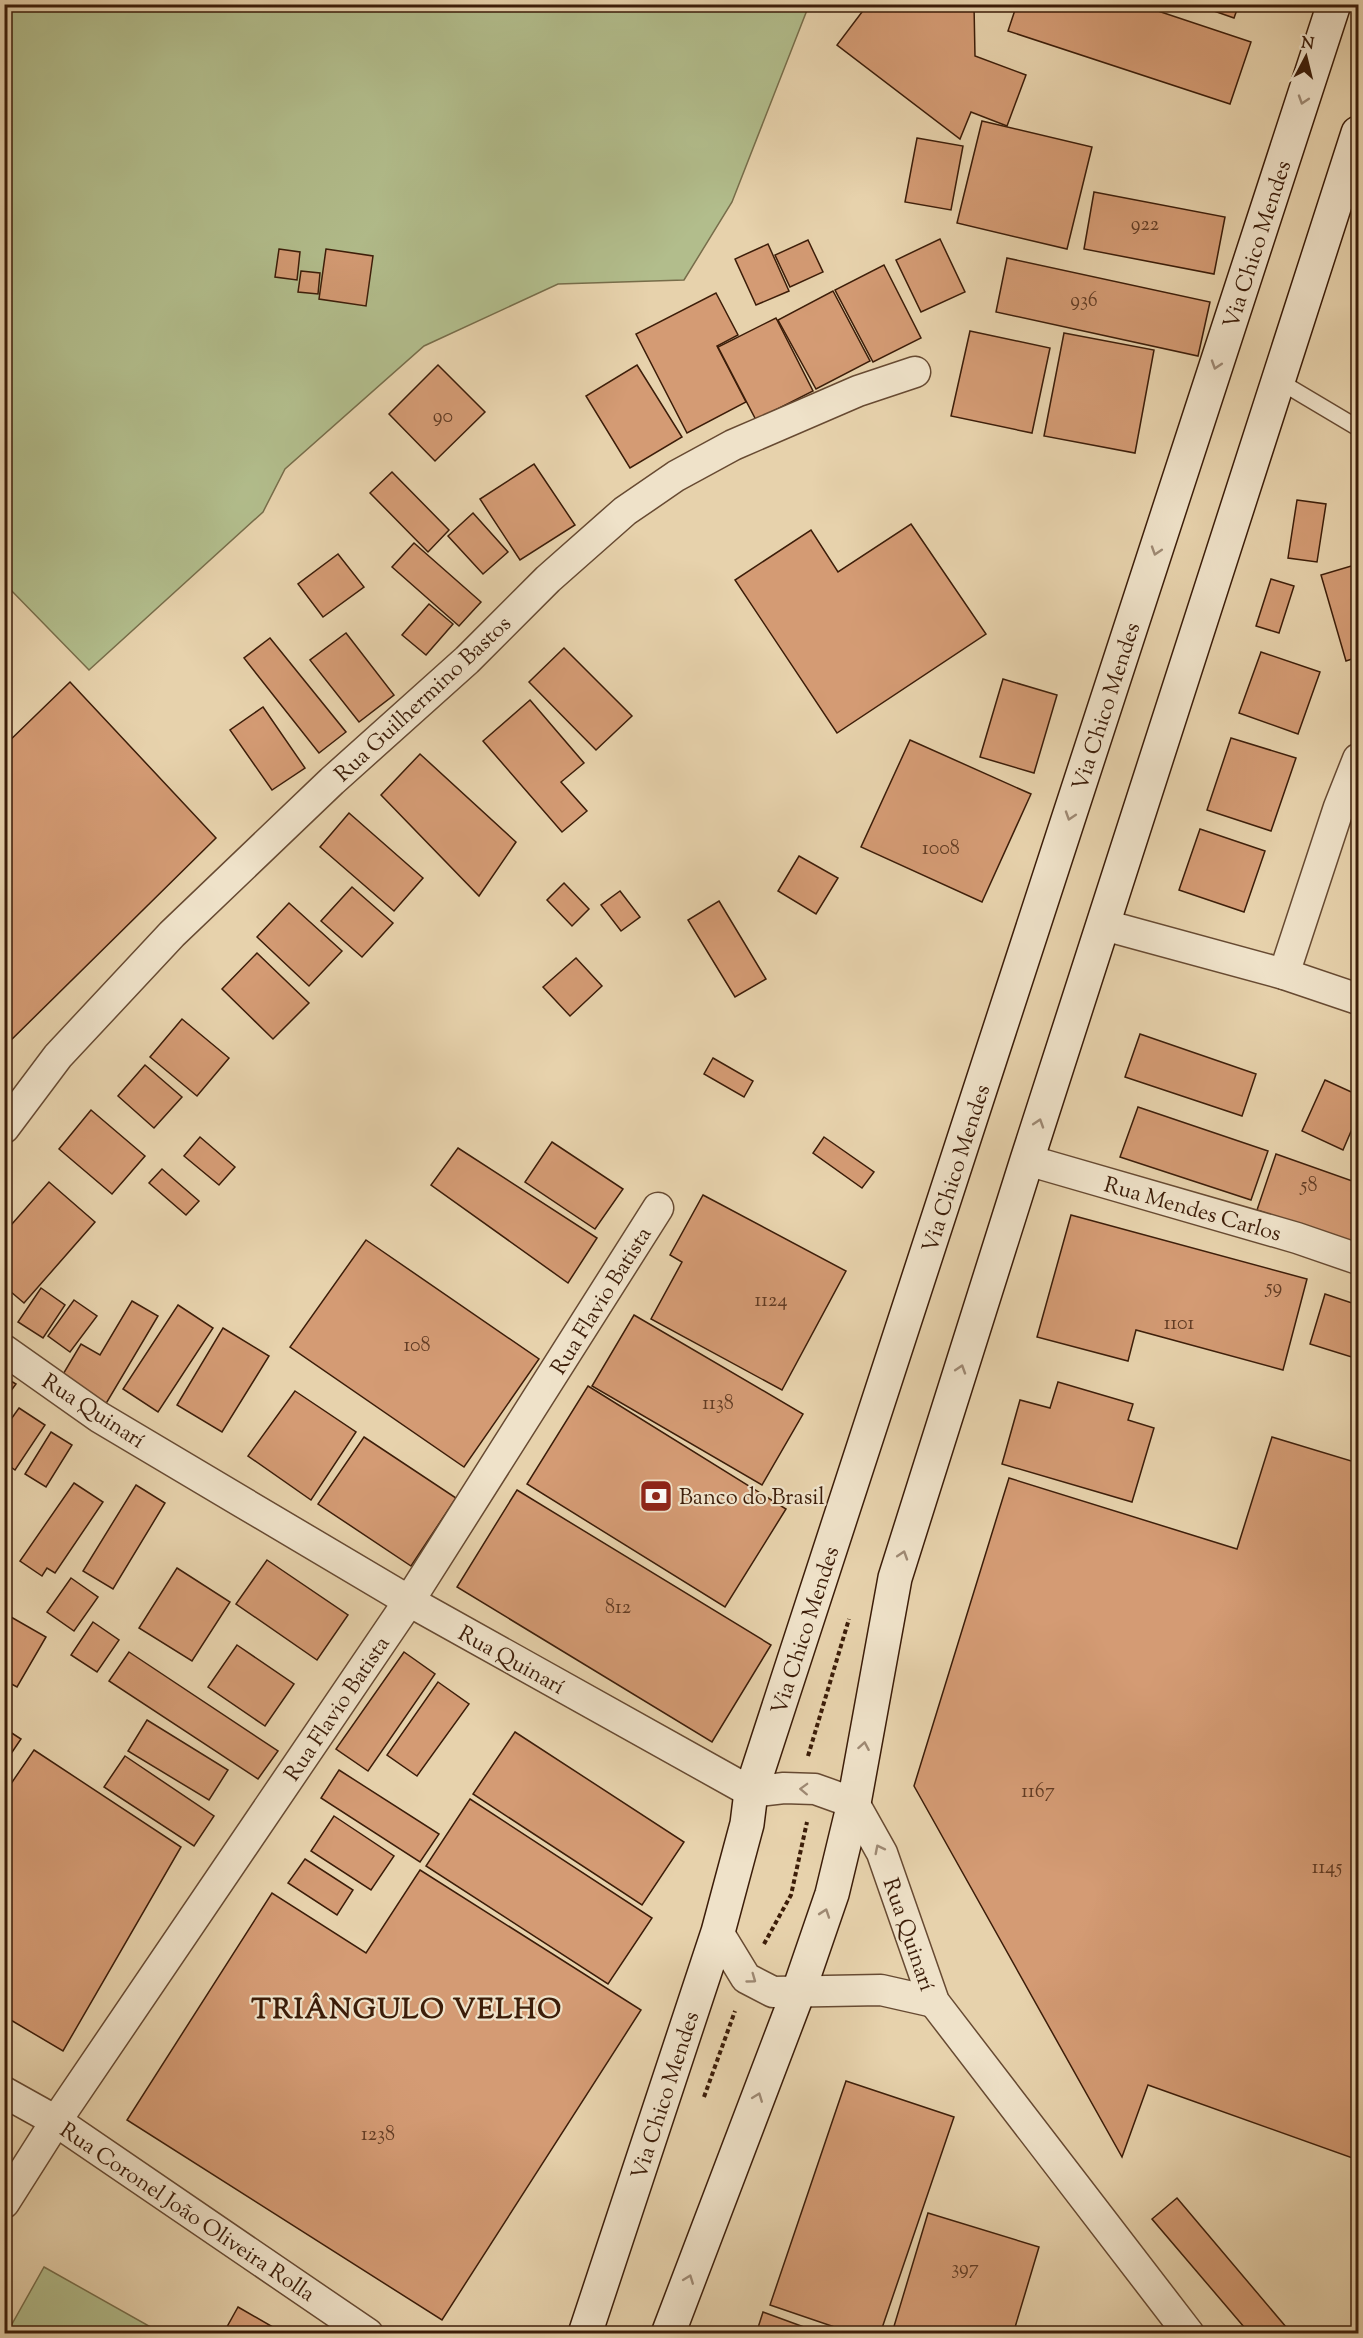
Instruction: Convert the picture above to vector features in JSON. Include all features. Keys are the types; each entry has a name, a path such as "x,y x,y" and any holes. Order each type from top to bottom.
{"main road":[{"name":"Via Chico Mendes","path":"585,2334 718,1932 747,1824 751,1792 1334,4"},
{"path":"668,2334 799,1990 832,1894 854,1803 895,1578 1027,1160 1359,133"}],"street":[{"name":"Rua Guilhermino Bastos","path":"4,1128 58,1056 172,934 317,796 467,660 548,579 625,511 676,476 732,445 858,391 915,372"},
{"path":"1284,974 1339,807 1359,759"},
{"path":"1104,925 1284,974 1359,999"},
{"name":"Rua Mendes Carlos","path":"1027,1160 1297,1238 1359,1259"},
{"name":"Rua Flavio Batista","path":"4,2203 56,2121 409,1601 658,1208"},
{"name":"Rua Quinarí","path":"4,1350 99,1417 409,1601 751,1792"},
{"path":"751,1792 784,1788 814,1790 854,1803"},
{"name":"Rua Quinarí","path":"854,1803 882,1853 934,2002 1189,2334"},
{"path":"718,1932 746,1978"},
{"name":"Rua Quinarí","path":"746,1978 773,1992 881,1990 934,2002"},
{"name":"Rua Coronel João Oliveira Rolla","path":"4,2092 56,2121 368,2334"}],"lane":[{"path":"1279,381 1359,428"}],"path":[{"path":"703,2099 746,1978 791,1895 814,1790"}],"green space":[{"path":"4,5 809,5 732,202 684,280 558,284 424,346 285,469 263,512 89,670 5,584"},
{"path":"44,2267 156,2330 154,2333 7,2333"}],"building":[{"path":"868,4 974,5 975,56 1026,75 1007,126 971,112 960,139 837,45"},
{"path":"1008,4 1137,4 1251,42 1230,104 1008,31 1016,7"},
{"path":"1194,4 1239,4 1234,18"},
{"path":"982,121 1092,147 1067,249 957,223"},
{"path":"917,138 963,146 951,210 905,202"},
{"path":"1094,192 1225,217 1214,274 1084,249"},
{"path":"940,239 965,292 921,312 896,260"},
{"path":"808,240 823,272 790,287 775,255"},
{"path":"768,244 789,291 756,305 735,259"},
{"path":"279,249 300,252 297,280 275,277"},
{"path":"326,249 373,256 366,306 319,299"},
{"path":"1007,258 1210,302 1198,356 996,312"},
{"path":"884,265 921,338 873,362 835,290"},
{"path":"301,271 320,273 318,294 298,292"},
{"path":"833,291 870,361 816,389 778,320"},
{"path":"716,293 738,335 717,346 746,402 687,433 636,334"},
{"path":"776,318 813,391 756,420 718,347"},
{"path":"970,331 1050,348 1032,433 951,416"},
{"path":"1064,333 1154,350 1135,453 1044,436"},
{"path":"438,365 485,412 435,461 389,414"},
{"path":"637,365 682,437 630,468 586,396"},
{"path":"534,464 575,525 520,560 480,499"},
{"path":"392,472 449,530 428,552 370,493"},
{"path":"1297,500 1326,504 1317,562 1288,558"},
{"path":"473,513 508,552 483,574 448,536"},
{"path":"911,524 986,634 837,733 735,580 811,530 838,572"},
{"path":"414,543 481,602 459,626 392,567"},
{"path":"338,554 364,587 323,617 298,584"},
{"path":"1358,564 1358,657 1346,661 1321,575"},
{"path":"1271,579 1294,586 1279,633 1256,626"},
{"path":"429,604 453,624 426,655 402,635"},
{"path":"346,633 394,695 359,722 310,660"},
{"path":"270,638 346,732 319,753 244,658"},
{"path":"564,648 632,716 596,750 529,682"},
{"path":"1261,652 1320,672 1298,734 1239,713"},
{"path":"1003,679 1057,695 1034,773 980,757"},
{"path":"70,682 216,838 4,1047 4,746"},
{"path":"530,700 584,763 561,782 587,811 562,832 483,741"},
{"path":"263,707 305,768 272,790 230,730"},
{"path":"1231,738 1296,758 1271,831 1207,810"},
{"path":"910,740 1031,794 982,902 861,847"},
{"path":"420,754 516,842 479,896 381,795"},
{"path":"349,813 423,878 394,911 320,847"},
{"path":"1200,829 1265,851 1244,912 1179,890"},
{"path":"799,856 838,878 816,914 778,891"},
{"path":"564,883 589,909 572,926 547,900"},
{"path":"352,887 393,923 362,957 321,921"},
{"path":"620,891 640,917 621,931 601,905"},
{"path":"719,901 766,979 735,997 688,920"},
{"path":"289,903 342,951 309,986 257,937"},
{"path":"257,953 309,1003 273,1039 222,989"},
{"path":"576,958 602,986 570,1016 543,987"},
{"path":"182,1019 229,1058 197,1096 150,1057"},
{"path":"1140,1034 1256,1074 1242,1116 1125,1077"},
{"path":"713,1058 753,1081 744,1097 704,1074"},
{"path":"145,1065 182,1097 154,1128 118,1096"},
{"path":"1325,1080 1358,1095 1358,1115 1343,1150 1302,1131"},
{"path":"1138,1107 1268,1151 1251,1200 1120,1157"},
{"path":"91,1110 145,1156 112,1194 59,1149"},
{"path":"200,1137 235,1167 219,1185 184,1156"},
{"path":"824,1137 874,1172 862,1188 813,1153"},
{"path":"552,1142 623,1189 595,1229 525,1182"},
{"path":"458,1148 597,1238 568,1283 431,1185"},
{"path":"1276,1154 1358,1183 1358,1246 1257,1210"},
{"path":"162,1169 199,1201 186,1215 149,1183"},
{"path":"49,1182 95,1222 24,1303 4,1286 4,1233"},
{"path":"703,1195 846,1271 782,1390 651,1319 682,1262 670,1255"},
{"path":"1071,1215 1307,1279 1283,1370 1136,1330 1128,1361 1037,1337"},
{"path":"366,1240 539,1359 464,1467 290,1347"},
{"path":"41,1288 65,1305 43,1338 18,1322"},
{"path":"1325,1294 1358,1305 1358,1359 1310,1344"},
{"path":"74,1300 97,1316 70,1352 48,1336"},
{"path":"132,1301 158,1316 104,1407 59,1381 81,1344 100,1355"},
{"path":"178,1305 213,1328 158,1412 123,1389"},
{"path":"634,1315 803,1414 762,1485 592,1386"},
{"path":"223,1328 269,1356 222,1432 177,1405"},
{"path":"4,1377 16,1384 4,1400"},
{"path":"1058,1382 1133,1404 1128,1420 1154,1428 1132,1502 1002,1464 1020,1400 1050,1408"},
{"name":"Banco do Brasil","path":"588,1386 786,1509 725,1607 527,1484"},
{"path":"295,1391 356,1432 311,1500 248,1456"},
{"path":"19,1408 45,1425 15,1470 4,1462 4,1429"},
{"path":"51,1432 72,1445 46,1487 25,1474"},
{"path":"364,1437 456,1498 411,1566 318,1504"},
{"path":"1272,1437 1358,1463 1358,2160 1148,2085 1122,2157 914,1786 1009,1478 1237,1549"},
{"path":"74,1483 103,1502 55,1573 47,1568 42,1576 20,1561"},
{"path":"136,1485 165,1503 113,1589 83,1571"},
{"path":"517,1490 771,1645 712,1742 457,1587"},
{"path":"267,1560 348,1615 317,1660 236,1604"},
{"path":"177,1568 230,1602 192,1661 139,1628"},
{"path":"71,1578 98,1597 74,1631 47,1612"},
{"path":"11,1617 46,1637 17,1687 4,1680 4,1628"},
{"path":"93,1622 119,1640 97,1672 71,1655"},
{"path":"237,1645 294,1684 265,1726 208,1687"},
{"path":"129,1652 278,1751 258,1779 109,1681"},
{"path":"404,1652 435,1674 368,1771 336,1749"},
{"path":"438,1682 469,1704 417,1776 387,1755"},
{"path":"147,1720 228,1770 209,1800 128,1751"},
{"path":"4,1728 21,1739 4,1764"},
{"path":"515,1732 684,1842 642,1905 473,1794"},
{"path":"34,1750 181,1847 63,2051 4,2016 4,1794"},
{"path":"125,1756 214,1816 194,1846 104,1787"},
{"path":"339,1770 439,1834 420,1862 321,1798"},
{"path":"470,1799 652,1918 608,1984 426,1866"},
{"path":"334,1816 394,1856 371,1890 311,1851"},
{"path":"305,1859 353,1890 337,1915 288,1883"},
{"path":"420,1870 641,2010 442,2320 127,2120 272,1893 366,1953"},
{"path":"846,2081 954,2117 880,2334 855,2334 770,2305"},
{"path":"1177,2198 1292,2334 1250,2334 1152,2219"},
{"path":"928,2213 1039,2247 1013,2334 892,2333"},
{"path":"238,2307 285,2334 223,2334"},
{"path":"763,2312 823,2334 756,2334"}],"place":[{"name":"Banco do Brasil","path":"656,1496"}],"district":[{"name":"TRIÂNGULO VELHO","path":"407,2008"}]}
